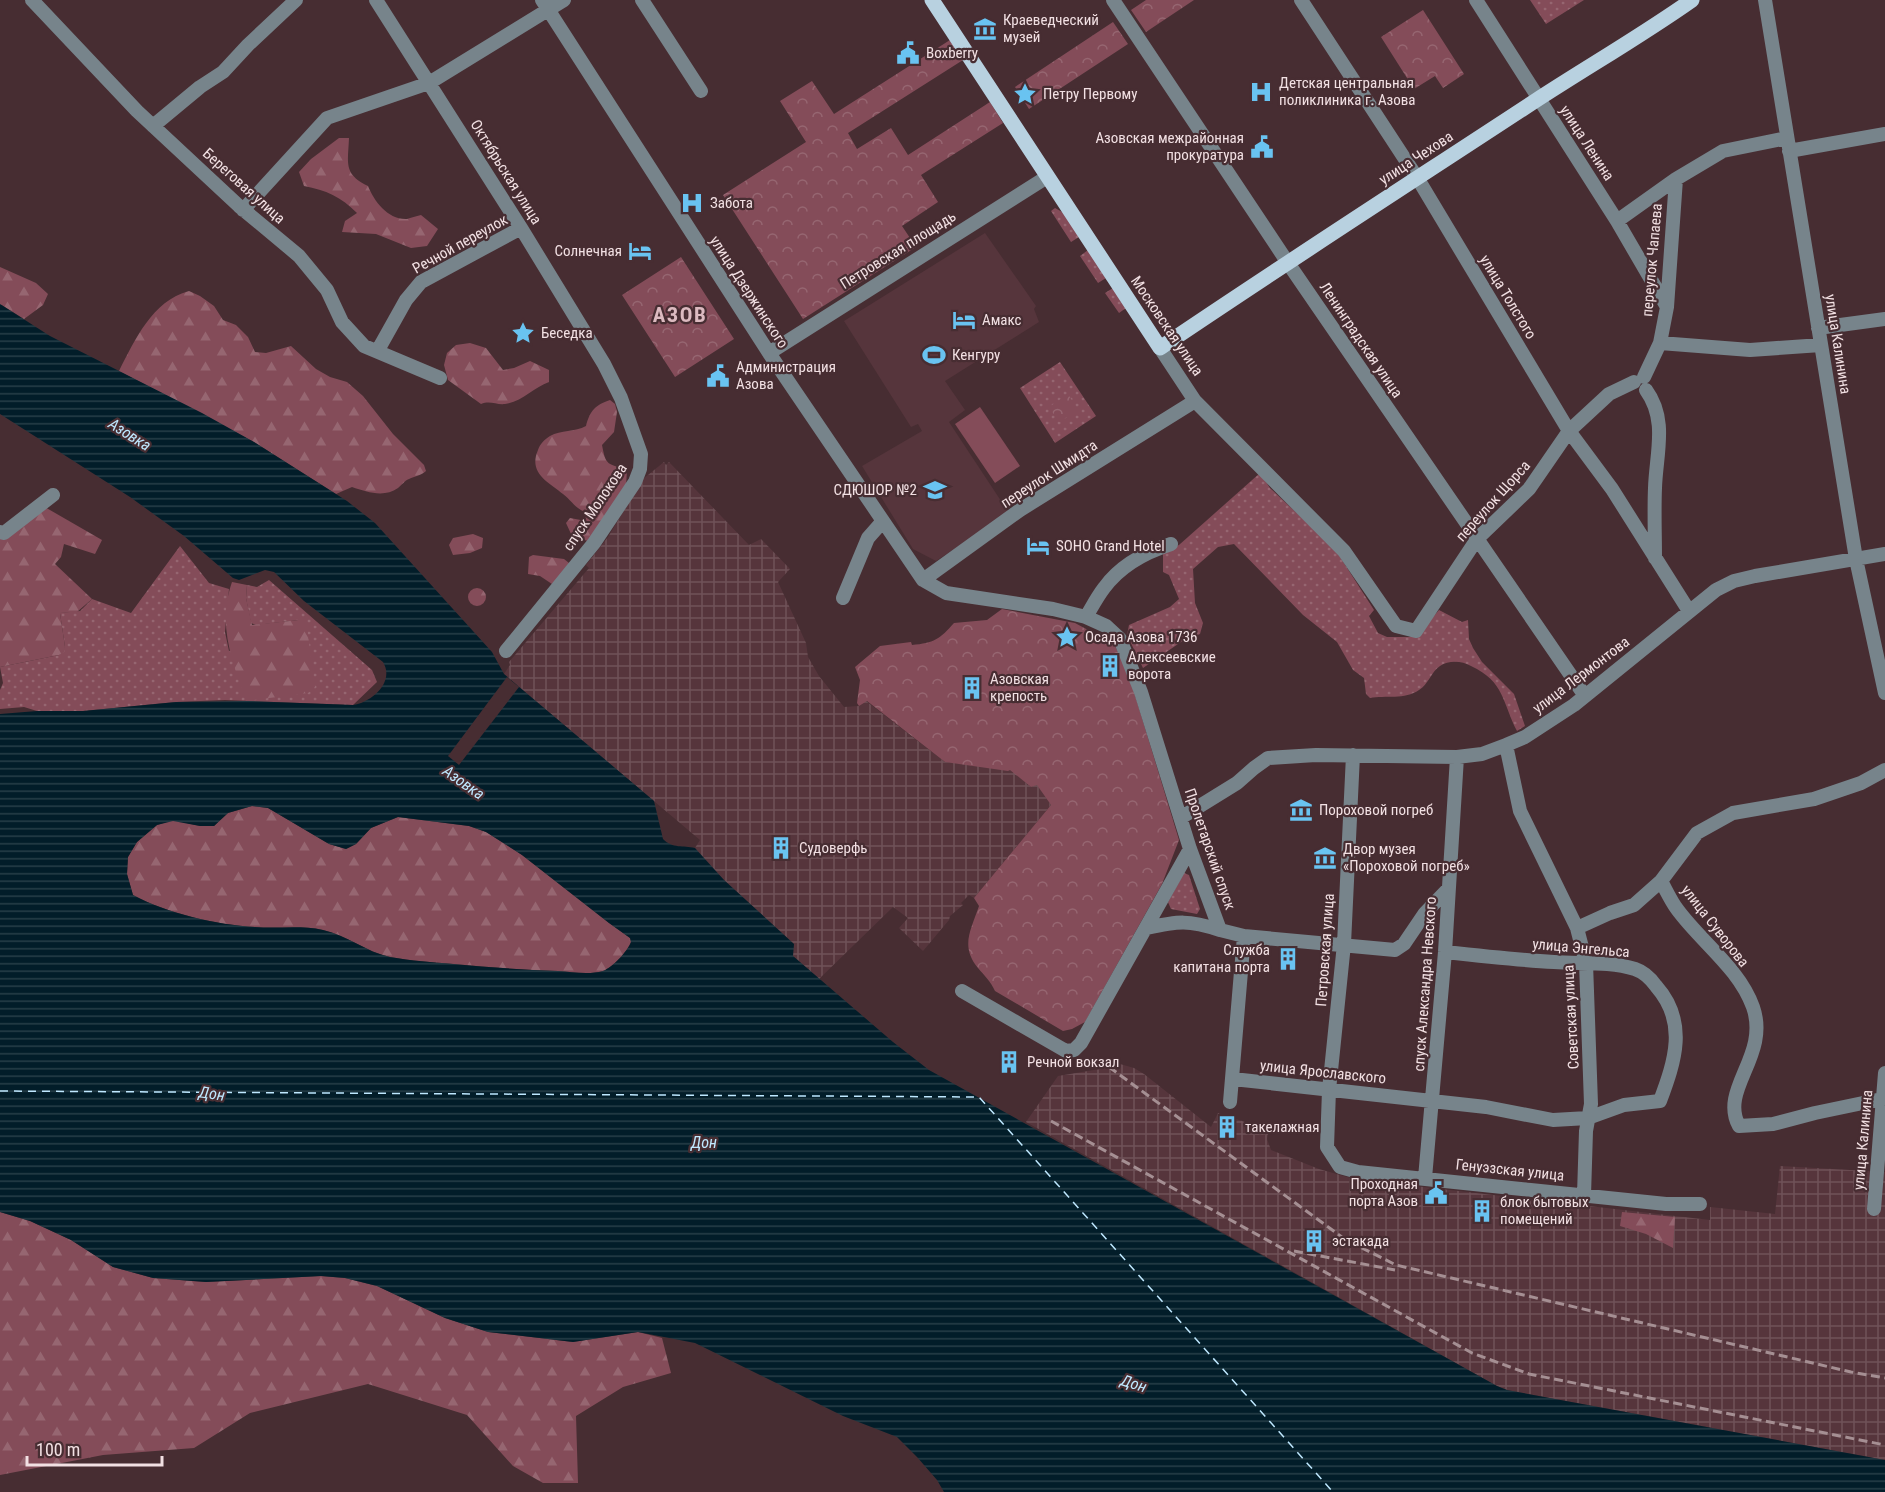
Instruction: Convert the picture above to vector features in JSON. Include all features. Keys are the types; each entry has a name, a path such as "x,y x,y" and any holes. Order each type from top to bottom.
{"main road":[{"name":"Московская улица","path":"932,0 1160,348"},
{"name":"улица Чехова","path":"1160,348 1692,0"}],"street":[{"name":"Береговая улица","path":"32,0 153,126 243,210 299,256 327,290 342,322 364,346 440,378"},
{"path":"153,126 191,93 223,72 296,0"},
{"name":"Октябрьская улица","path":"376,0 521,228 604,364"},
{"path":"243,210 327,118 429,83 545,5 564,0"},
{"path":"642,0 700,92"},
{"name":"Ленинградская улица","path":"1113,0 1288,263 1586,696"},
{"name":"улица Толстого","path":"1301,0 1418,178 1569,431 1612,489 1689,611"},
{"name":"улица Ленина","path":"1476,0 1617,222 1667,307"},
{"name":"улица Калинина","path":"1765,0 1856,559 1885,693"},
{"name":"улица Дзержинского","path":"545,5 769,353 923,580 946,593 1053,609 1086,617 1106,626 1114,633"},
{"name":"переулок Чапаева","path":"1617,222 1676,179 1724,151 1885,134"},
{"name":"Петровская площадь","path":"769,353 1047,177"},
{"name":"переулок Чапаева","path":"1641,383 1660,343 1667,307 1676,179"},
{"name":"Речной переулок","path":"378,350 406,300 421,282 521,228"},
{"path":"1818,328 1885,319"},
{"path":"1660,343 1750,350 1821,345"},
{"name":"Московская улица","path":"1160,348 1195,401 1344,551 1396,627 1416,631"},
{"name":"спуск Молокова","path":"506,651 594,543 635,482 640,469 641,454 621,399 604,364"},
{"path":"1641,383 1656,403 1660,428 1654,488 1655,558"},
{"name":"переулок Щорса","path":"1416,631 1477,539 1529,489 1569,431 1609,394 1641,383"},
{"name":"переулок Шмидта","path":"923,580 1020,510 1195,401"},
{"path":"0,532 4,533 53,495"},
{"path":"843,598 868,538 883,521"},
{"path":"1086,617 1104,587 1126,565 1156,549 1171,544"},
{"name":"улица Лермонтова","path":"1182,817 1237,783 1268,758 1316,755 1457,757 1482,754 1525,737 1586,696 1689,611 1734,581 1885,554"},
{"name":"Пролетарский спуск","path":"1114,633 1120,639 1141,692 1182,817 1190,849 1220,930 1244,936"},
{"name":"Советская улица","path":"1506,745 1520,811 1577,928 1586,963 1592,1104 1588,1118 1584,1195"},
{"name":"Петровская улица","path":"1327,1146 1329,1090 1344,944 1353,755"},
{"name":"спуск Александра Невского","path":"1425,1178 1444,952 1457,757"},
{"name":"улица Суворова","path":"1577,928 1634,905 1661,881 1697,833 1733,813 1814,799 1861,783 1885,770"},
{"path":"962,991 1066,1051 1074,1050 1147,928 1190,849"},
{"name":"улица Суворова","path":"1661,881 1677,909 1726,963 1753,1008 1756,1041 1752,1058 1733,1101 1733,1115 1739,1126 1773,1124 1882,1099"},
{"path":"1230,1102 1244,936 1395,950 1404,944 1425,913 1448,889"},
{"path":"1147,928 1177,921 1220,930"},
{"name":"улица Энгельса","path":"1444,952 1636,969 1650,978 1661,991 1675,1017 1676,1041 1672,1069 1660,1101 1624,1105 1588,1118"},
{"name":"улица Калинина","path":"1874,1209 1885,1072"},
{"name":"улица Ярославского","path":"1233,1079 1486,1107 1553,1120 1588,1118"},
{"name":"Генуэзская улица","path":"1327,1146 1340,1167 1358,1172 1666,1204 1700,1204"}],"shaded area":[{"path":"985,233 1036,306 1034,309 1039,322 945,381 965,410 949,422 1009,513 936,561 913,549 862,466 922,431 918,424 911,427 844,321"},
{"path":"664,462 666,465 669,462 749,545 761,539 790,569 778,582 806,643 808,657 819,676 844,707 859,706 866,701 945,762 1010,769 1031,787 1037,784 1051,805 974,898 969,895 961,903 963,905 950,916 923,951 899,928 908,918 893,907 819,979 792,955 794,944 699,854 695,848 700,840 504,674 510,665 509,662 589,568 586,565 608,537 643,479"},
{"path":"1113,1062 1134,1068 1144,1074 1211,1127 1218,1113 1269,1130 1267,1139 1271,1150 1319,1169 1354,1179 1710,1220 1710,1207 1775,1214 1780,1166 1885,1172 1885,1460 1507,1390 1497,1386 1026,1122 1058,1076 1100,1069"}],"green space":[{"path":"1146,0 1194,0 1146,32 1131,10"},
{"path":"1530,0 1584,0 1546,24"},
{"path":"1423,10 1464,74 1443,88 1435,76 1414,89 1381,37"},
{"path":"1113,22 1128,44 1029,109 1015,87"},
{"path":"950,40 963,60 848,133 857,149 891,128 908,155 990,102 1003,123 921,175 938,202 902,226 916,247 803,319 723,195 806,142 780,101 812,81 834,114"},
{"path":"339,138 349,138 348,161 354,177 368,186 374,198 388,213 407,219 421,215 438,229 427,246 411,248 376,234 342,232 345,221 357,213 333,195 304,186 299,172 311,159"},
{"path":"1055,208 1064,213 1079,237 1071,242 1051,211"},
{"path":"1088,250 1106,278 1098,283 1080,256"},
{"path":"681,257 734,339 675,377 622,295"},
{"path":"0,267 36,283 48,294 43,305 24,319 0,304"},
{"path":"1113,288 1126,308 1119,313 1105,293"},
{"path":"189,291 214,306 223,320 236,325 248,337 255,352 266,353 291,346 316,369 330,377 347,382 363,396 393,434 424,465 426,471 387,493 369,492 352,487 336,494 254,442 119,371 146,323 165,303"},
{"path":"470,343 486,348 503,370 530,361 549,370 549,382 511,403 481,404 448,380 444,365 447,353 456,345"},
{"path":"1060,362 1096,416 1055,443 1020,388"},
{"path":"1068,394 1078,410 1059,422 1049,407"},
{"path":"610,400 615,404 617,412 614,432 602,445 609,463 627,470 626,486 594,543 572,536 566,523 570,518 586,521 585,512 541,476 536,465 536,458 540,446 546,439 554,434 586,426 594,409"},
{"path":"980,407 1020,466 995,483 955,424"},
{"path":"1260,473 1270,488 1335,549 1374,610 1369,616 1378,633 1387,637 1409,637 1419,633 1439,610 1462,622 1468,620 1469,639 1473,648 1482,662 1514,694 1525,726 1517,731 1497,686 1482,672 1460,662 1440,666 1422,688 1408,695 1370,698 1366,694 1364,678 1353,670 1337,642 1303,615 1234,544 1218,547 1193,569 1195,603 1203,623 1200,634 1181,642 1143,668 1127,635 1129,625 1170,607 1179,599 1169,575 1163,572 1163,551 1179,545"},
{"path":"43,506 102,540 95,554 64,544 61,557 55,564 92,599 77,612 60,613 64,652 0,667 0,528"},
{"path":"473,534 483,538 482,548 470,553 453,555 449,545 453,538"},
{"path":"180,546 209,583 229,589 225,632 229,651 299,620 256,625 251,623 246,598 247,585 257,587 269,580 372,670 377,682 353,705 225,700 83,711 37,711 24,707 0,709 0,690 3,683 0,667 59,655 65,647 60,613 80,611 92,599 131,613"},
{"path":"533,555 564,559 574,567 552,584 540,576 528,574 529,557"},
{"path":"232,582 247,585 246,598 252,625 299,620 304,623 307,628 315,687 308,693 246,701 231,657 226,628 226,613"},
{"path":"477,588 483,591 486,597 483,603 477,606 471,603 468,597 471,591"},
{"path":"1002,609 1075,623 1114,644 1128,672 1179,840 1162,884 1085,1022 1063,1031 995,991 973,960 968,945 970,930 979,906 974,898 1051,805 1037,785 1031,787 1010,770 945,762 867,701 859,706 857,703 860,680 855,667 880,646 911,642 912,645 926,643 945,633 954,623 987,620"},
{"path":"252,806 268,808 329,844 346,849 356,844 371,828 398,817 469,826 486,832 522,855 630,938 631,942 623,955 611,966 603,971 592,973 422,961 381,955 323,930 255,927 208,921 176,913 133,895 127,874 128,857 137,842 157,825 173,820 200,826 214,826 228,813"},
{"path":"1184,873 1189,875 1200,909 1197,914 1171,909 1168,902"},
{"path":"0,1212 30,1221 71,1240 113,1267 153,1278 206,1282 321,1276 345,1278 377,1286 445,1318 488,1332 573,1342 638,1332 662,1338 671,1373 623,1387 576,1416 578,1483 543,1483 513,1466 467,1415 368,1384 250,1413 194,1448 103,1455 0,1475"},
{"path":"1622,1212 1675,1217 1673,1248 1646,1234 1620,1226"}],"water":[{"name":"Дон","path":"0,304 50,336 254,442 347,501 375,523 492,652 504,674 654,801 663,839 674,845 695,848 724,880 794,944 793,956 929,1070 1497,1386 1507,1390 1885,1460 1885,1492 944,1492 937,1480 897,1437 843,1416 695,1343 638,1332 573,1342 488,1332 445,1318 377,1286 345,1278 321,1276 206,1282 153,1278 113,1267 71,1240 30,1221 0,1212 0,714 83,711 176,702 246,701 353,705 367,700 380,690 386,677 386,669 383,662 304,601 274,572 265,570 239,580 233,578 184,536 130,497 0,414","holes":["252,806 268,808 329,844 346,849 356,844 371,828 398,817 469,826 486,832 522,855 630,938 631,942 623,955 611,966 603,971 592,973 422,961 381,955 323,930 255,927 208,921 176,913 133,895 127,874 128,857 137,842 157,825 173,821 214,826 228,813"]}],"pier":[{"path":"507,677 519,687 459,765 448,756"}],"ferry route":[{"path":"0,1091 979,1097 1333,1492"}],"railway":[{"path":"1109,1067 1346,1240 1396,1265 1851,1372 1885,1378"},
{"path":"1051,1121 1472,1353 1529,1374 1885,1445"},
{"path":"1294,1251 1395,1270"}],"place":[{"name":"Краеведческий музей","path":"985,29"},
{"name":"Boxberry","path":"908,53"},
{"name":"Детская центральная поликлиника г. Азова","path":"1261,92"},
{"name":"Петру Первому","path":"1025,94"},
{"name":"Азовская межрайонная прокуратура","path":"1262,147"},
{"name":"Забота","path":"692,203"},
{"name":"Солнечная","path":"640,251"},
{"name":"Амакс","path":"964,320"},
{"name":"Беседка","path":"523,333"},
{"name":"Кенгуру","path":"934,355"},
{"name":"Администрация Азова","path":"718,376"},
{"name":"СДЮШОР №2","path":"935,490"},
{"name":"SOHO Grand Hotel","path":"1038,546"},
{"name":"Осада Азова 1736","path":"1067,637"},
{"name":"Алексеевские ворота","path":"1110,666"},
{"name":"Азовская крепость","path":"972,688"},
{"name":"Пороховой погреб","path":"1301,810"},
{"name":"Судоверфь","path":"781,848"},
{"name":"Двор музея «Пороховой погреб»","path":"1325,858"},
{"name":"Служба капитана порта","path":"1288,959"},
{"name":"Речной вокзал","path":"1009,1062"},
{"name":"такелажная","path":"1227,1127"},
{"name":"Проходная порта Азов","path":"1436,1193"},
{"name":"блок бытовых помещений","path":"1482,1211"},
{"name":"эстакада","path":"1314,1241"}],"district":[{"name":"АЗОВ","path":"680,315"}],"water label":[{"name":"Азовка","path":"130,434"},
{"name":"Азовка","path":"464,782"}]}
